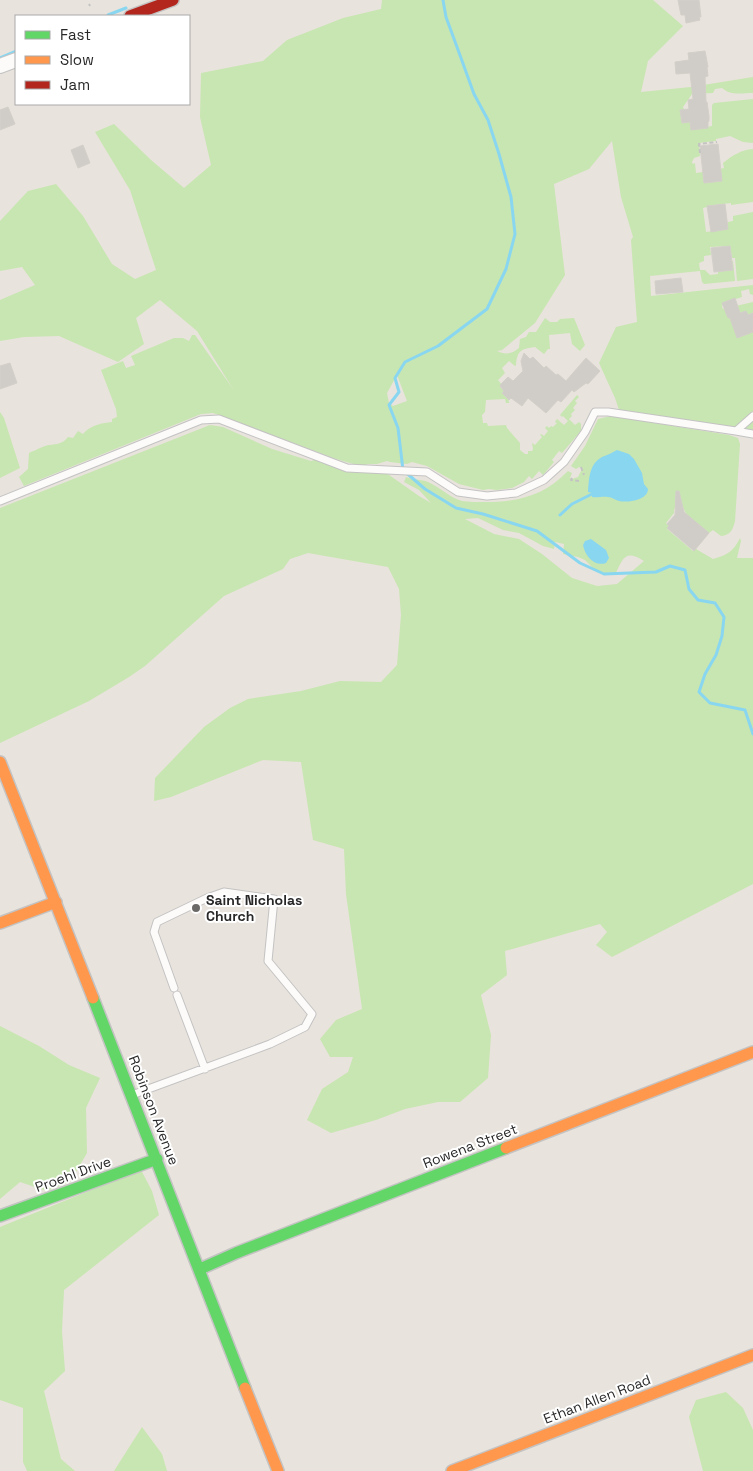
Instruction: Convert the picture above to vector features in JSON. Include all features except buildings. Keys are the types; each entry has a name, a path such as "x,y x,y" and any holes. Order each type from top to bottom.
{"street":[{"path":"133,15 173,0"},
{"path":"0,66 15,60"},
{"name":"Robinson Avenue","path":"0,762 278,1471"},
{"path":"0,923 56,902"},
{"name":"Rowena Street","path":"200,1269 254,1246 753,1052"},
{"name":"Proehl Drive","path":"0,1216 157,1159"},
{"name":"Ethan Allen Road","path":"452,1471 753,1355"}],"lane":[{"path":"0,501 201,420 219,419 347,468 427,472 458,492 488,496 516,493 544,480 564,462 585,432 596,412 608,412 753,434"},
{"path":"736,431 753,416"},
{"path":"132,1095 205,1069 270,1044 304,1027 312,1014 268,961 274,899 224,892 157,922 154,932 205,1069"}],"path":[{"path":"700,153 699,144 717,142"},
{"path":"581,467 584,475"},
{"path":"572,478 571,480 573,481 579,481"}],"green space":[{"path":"382,0 653,0 683,26 648,61 641,92 691,87 753,77 753,93 733,93 722,88 715,89 713,93 692,94 683,107 684,109 680,110 682,123 690,122 691,130 712,126 712,105 714,103 753,99 753,143 743,142 730,136 716,139 716,141 699,143 700,156 694,158 692,162 693,164 695,163 696,173 703,172 704,183 722,181 720,169 724,168 723,163 737,153 753,149 753,202 731,205 731,203 703,208 706,232 728,229 728,222 733,221 733,216 753,212 753,279 737,281 735,258 732,258 730,246 710,247 711,255 704,256 704,261 699,263 700,270 705,270 710,275 733,270 733,261 735,281 704,284 700,271 650,276 651,296 753,285 753,295 750,294 749,289 741,291 742,297 723,303 722,307 723,309 753,302 753,430 742,432 620,413 599,363 616,327 637,322 631,240 633,237 621,197 612,141 589,169 554,184 565,275 535,323 502,350 497,351 511,353 519,348 520,339 526,337 529,332 536,332 545,318 550,322 557,322 560,319 574,318 585,345 580,351 572,344 570,333 549,335 550,349 544,354 535,347 521,351 516,365 509,361 502,368 505,373 498,380 509,403 506,403 505,399 486,400 485,412 482,415 483,423 487,423 488,426 506,425 520,443 520,450 528,454 528,451 533,449 532,443 535,445 542,437 540,435 544,436 548,431 545,428 547,426 549,428 553,427 557,423 555,422 557,419 564,425 568,421 560,415 577,395 579,397 575,401 577,403 573,408 575,410 569,419 575,425 579,422 581,424 581,431 562,453 559,451 552,460 554,462 543,475 539,471 532,479 529,476 524,482 512,488 483,490 459,484 427,466 412,462 407,464 387,461 367,464 366,469 382,470 431,503 419,490 404,482 406,477 428,482 462,501 509,501 540,492 559,480 568,471 572,473 570,478 578,477 581,468 576,469 571,466 585,446 598,419 611,416 738,438 740,444 735,521 731,531 721,536 713,530 709,533 687,515 682,506 677,504 674,513 666,523 669,526 667,529 693,551 696,549 713,559 729,552 735,547 740,538 737,558 753,558 753,884 612,957 596,945 607,932 600,924 505,951 507,975 481,995 491,1035 488,1078 460,1102 438,1102 405,1109 376,1120 331,1133 307,1120 322,1089 348,1072 353,1057 330,1057 320,1039 336,1020 362,1009 346,894 344,849 313,840 301,762 263,760 171,797 154,801 155,778 204,727 230,708 248,699 301,691 340,681 381,682 397,665 401,615 399,589 388,567 308,553 290,559 283,569 224,596 145,666 129,677 89,701 0,743 0,508 210,425 223,427 272,449 311,461 321,458 347,468 366,468 336,459 213,413 201,414 24,486 19,477 28,469 29,453 44,446 62,442 68,437 73,438 78,431 83,434 93,427 112,422 112,419 117,417 116,409 101,370 123,361 126,368 135,365 131,356 174,338 183,338 189,341 192,335 195,335 233,389 197,331 160,300 136,318 144,344 118,362 59,336 24,337 0,341 0,300 35,285 22,267 0,271 0,221 28,191 56,184 83,216 112,264 135,279 156,270 130,190 95,132 114,124 151,160 184,188 211,165 200,117 201,73 263,61 287,40 343,18 381,9","holes":["397,375 407,401 393,406 389,403 387,393","478,518 503,530 519,533 543,546 554,549 555,542 564,544 563,554 585,560 597,572 615,575 625,557 629,556 638,557 644,561 617,584 597,586 572,578 542,554 519,539 494,534 465,519"]},
{"path":"0,412 4,418 20,468 0,478"},
{"path":"0,1026 39,1046 69,1065 100,1078 86,1108 87,1153 70,1182 47,1191 20,1182 0,1199"},
{"path":"141,1170 152,1191 159,1215 64,1290 62,1331 65,1371 44,1391 61,1459 75,1471 27,1471 23,1462 23,1408 0,1400 0,1227"},
{"path":"726,1392 743,1408 753,1430 753,1471 703,1471 689,1417 696,1400"},
{"path":"142,1427 162,1454 167,1471 114,1471"}],"water":[{"path":"617,450 629,454 634,459 642,473 644,484 648,489 645,496 623,502 609,497 592,497 592,493 588,492 590,472 594,464 602,457"},
{"path":"591,539 606,550 609,558 606,563 594,562 586,553 583,545 585,541"}],"waterway":[{"path":"443,0 446,17 474,94 488,120 499,154 511,197 515,234 506,269 487,309 438,346 405,362 395,378 399,392 389,405 398,428 403,470 425,489 456,508 483,514 537,531 580,563 604,574 656,572 670,566 685,570 689,589 698,600 715,603 724,617 722,636 716,655 705,674 699,692 710,703 745,710 753,734"},
{"path":"108,15 126,8"},
{"path":"0,58 15,51"},
{"path":"560,515 572,504 592,494"}],"traffic: fast":[{"path":"93,998 245,1388"},
{"path":"200,1269 236,1253 506,1148"},
{"path":"0,1216 157,1159"}],"traffic: slow":[{"path":"0,762 93,998"},
{"path":"0,923 56,902"},
{"path":"506,1148 753,1052"},
{"path":"452,1471 753,1355"},
{"path":"245,1388 278,1471"}],"traffic: jam":[{"path":"133,15 173,0"}],"place":[{"name":"Saint Nicholas Church","path":"196,908"}]}
